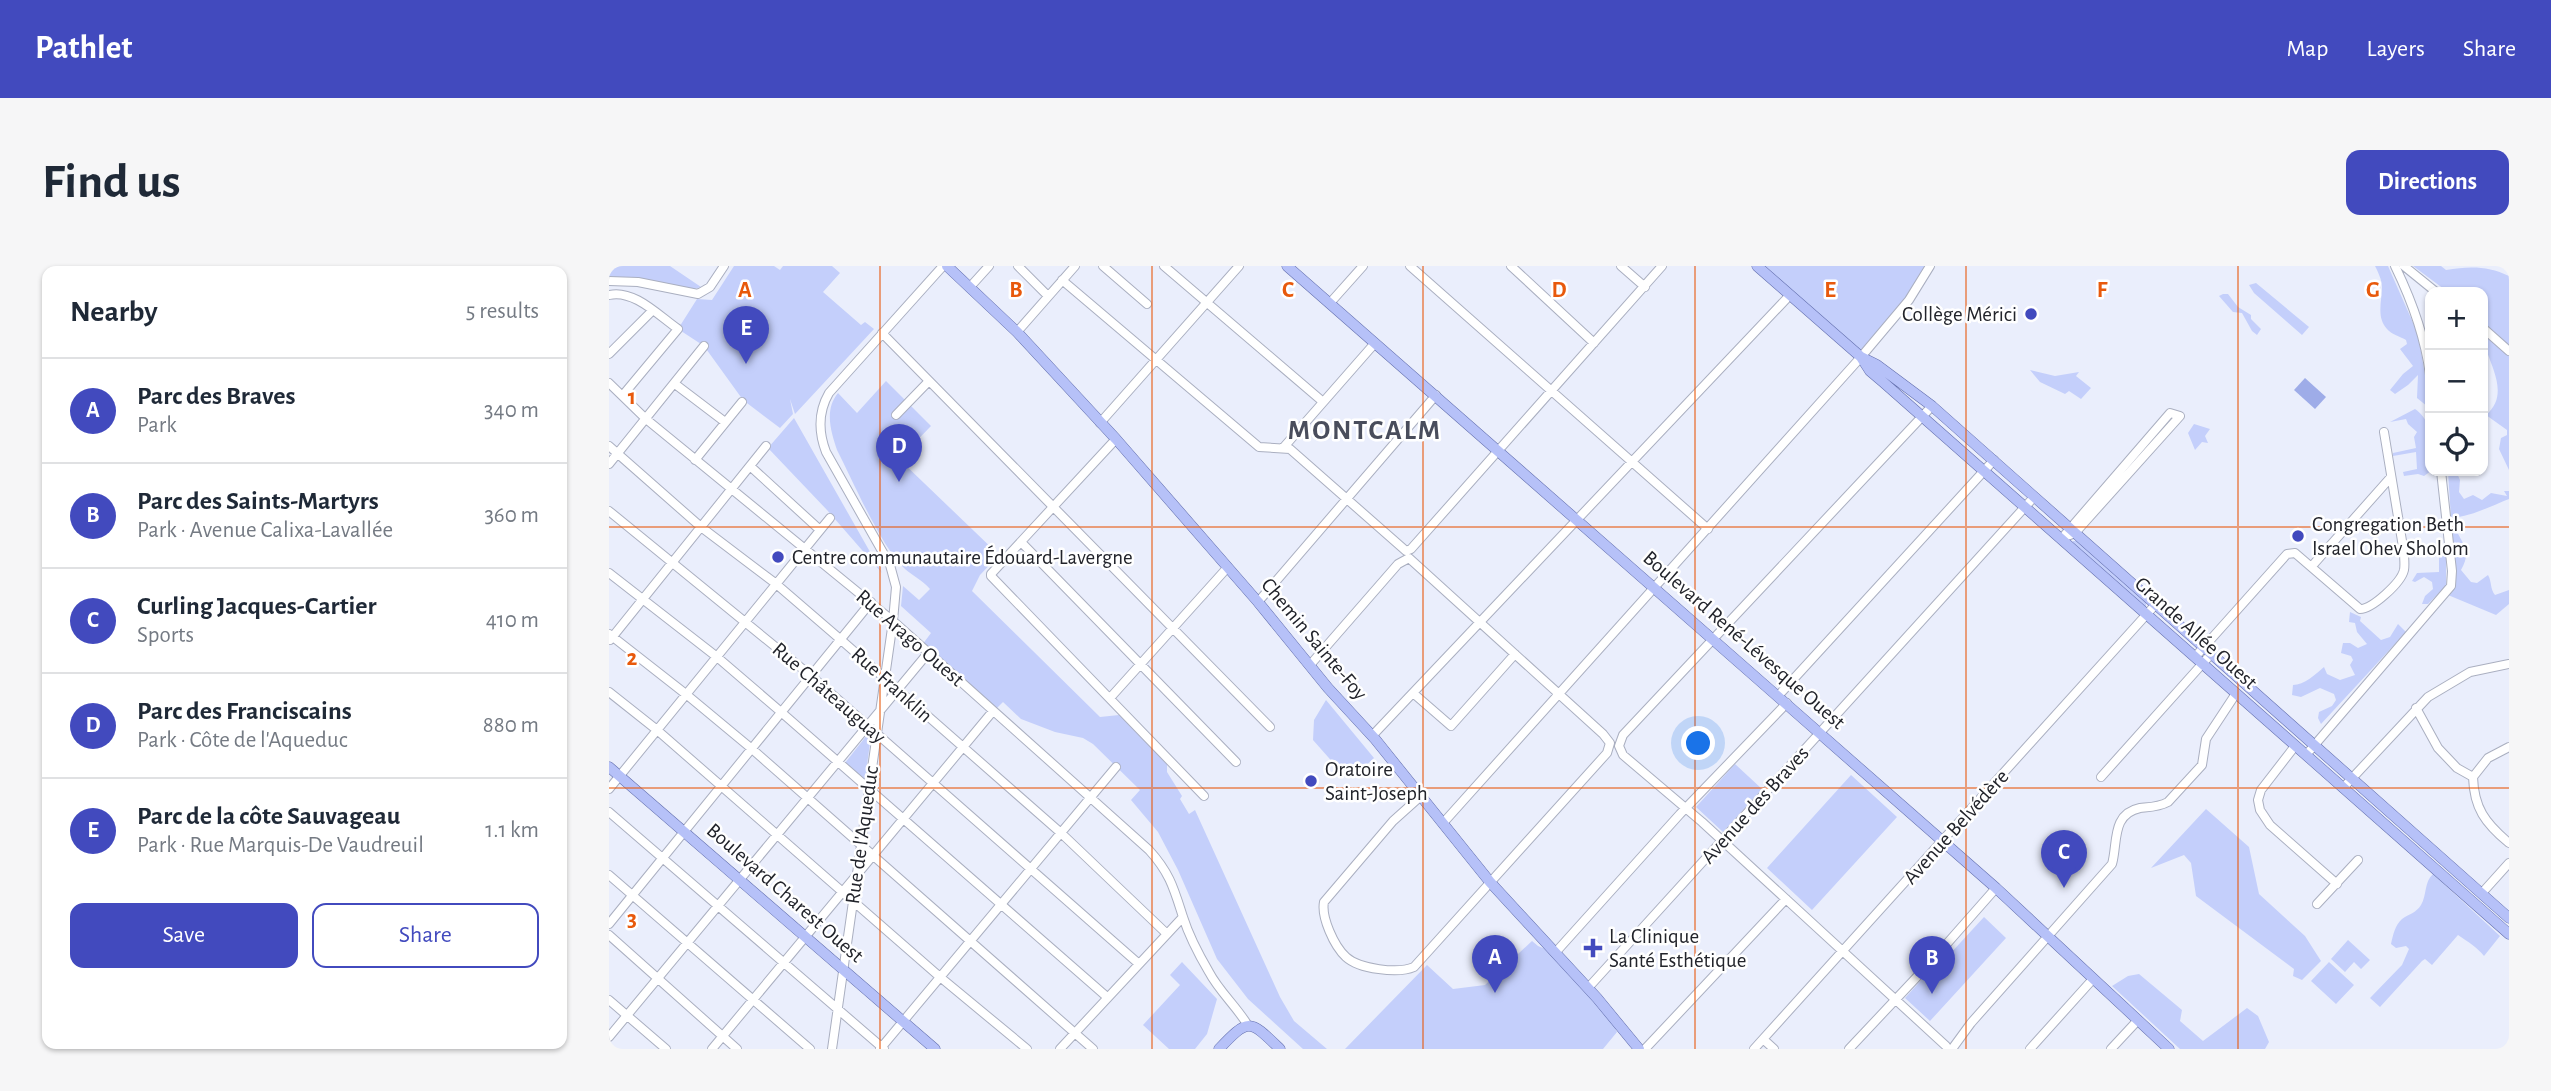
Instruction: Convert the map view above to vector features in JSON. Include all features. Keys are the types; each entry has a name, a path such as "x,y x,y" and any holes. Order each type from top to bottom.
{"main road":[{"name":"Chemin Sainte-Foy","path":"945,266 1017,332 1116,439 1373,736 1490,882 1588,988 1639,1049"},
{"name":"Boulevard René-Lévesque Ouest","path":"1287,266 1996,888 2169,1049"},
{"name":"Grande Allée Ouest","path":"1757,266 1861,357 1877,365 1932,406 2509,918"},
{"name":"Grande Allée Ouest","path":"1861,357 1870,371 2509,934"},
{"name":"Boulevard Charest Ouest","path":"609,767 935,1049"},
{"path":"2423,858 2431,848"},
{"path":"1219,1049 1247,1024 1255,1026 1280,1049"}],"street":[{"path":"945,266 882,333 1270,727"},
{"path":"969,287 989,266"},
{"path":"1018,266 1048,296"},
{"path":"1017,332 1075,266"},
{"path":"1103,266 1147,304"},
{"path":"1164,266 1322,401"},
{"path":"1100,423 1238,266"},
{"path":"1331,303 1363,266"},
{"path":"1411,266 1708,529"},
{"path":"1511,266 1594,343"},
{"path":"1621,266 1645,287"},
{"path":"1310,666 1662,266"},
{"path":"1444,822 1861,357 1909,300 1930,266"},
{"path":"2395,266 2408,293 2427,350"},
{"path":"2403,266 2429,287"},
{"path":"609,281 638,282 698,294 711,287 721,267"},
{"path":"2408,293 2413,275"},
{"path":"1062,280 1259,447 1290,449 1604,734 1610,743 1607,753 1414,967 1394,972 1353,961 1344,956 1324,920 1324,902 1393,821 1422,795"},
{"path":"609,295 618,293 641,302 678,329 623,395"},
{"path":"1373,736 1790,295"},
{"path":"609,354 652,312"},
{"path":"2488,332 2509,351"},
{"name":"Rue de l'Aqueduc","path":"832,1049 895,596 894,574 826,452 820,428 823,405 829,393 882,333"},
{"path":"1283,448 1375,343"},
{"path":"609,464 704,346"},
{"path":"896,415 929,381"},
{"name":"Rue Arago Ouest","path":"609,383 646,419 893,621 1163,866 1210,975 1247,1024"},
{"path":"675,384 725,422"},
{"path":"1258,602 1436,395"},
{"path":"695,460 742,402"},
{"path":"1932,406 1623,735 1619,746 1623,755 1686,808 1947,1048 2112,864 2116,850 2117,825 2136,809 2161,806 2168,802 2202,765 2206,739 2235,695"},
{"path":"2062,538 2072,531 2180,416 2171,413 2072,531"},
{"path":"2101,777 2287,554 2295,553 2360,609 2368,609 2376,603 2399,579 2404,570 2404,553 2384,432"},
{"path":"1116,439 991,576 1204,796"},
{"name":"Rue Franklin","path":"609,446 701,527 775,583 840,639 1061,833 1167,933"},
{"path":"766,446 610,637 688,695 1093,1049"},
{"path":"1555,953 1994,460"},
{"path":"750,466 820,530"},
{"path":"2306,755 2451,586 2452,571 2442,476"},
{"path":"2312,566 2391,477"},
{"name":"Avenue des Braves","path":"1588,988 2034,496"},
{"name":"Rue Châteauguay","path":"609,510 810,675 1139,964"},
{"path":"609,789 830,518"},
{"path":"1021,542 1236,762"},
{"path":"1110,698 1227,568"},
{"path":"609,573 717,657 1107,998"},
{"path":"609,924 871,602"},
{"name":"Avenue Belvédère","path":"1754,1049 2156,604"},
{"path":"609,1037 928,653"},
{"path":"1413,693 1451,726 1515,654"},
{"path":"2343,788 2428,696 2470,672 2509,664"},
{"path":"609,692 723,786 940,977 1027,1049"},
{"path":"2416,708 2438,748 2456,768 2473,777"},
{"path":"712,1049 993,711"},
{"path":"2295,746 2260,790 2260,810 2270,825 2337,884"},
{"path":"2509,747 2488,758 2473,777 2477,808 2486,823 2509,843"},
{"path":"609,812 882,1048 1116,767"},
{"path":"2317,904 2358,860"},
{"path":"2482,893 2509,863"},
{"path":"609,875 810,1049"},
{"path":"1849,1049 1996,888"},
{"path":"1645,1049 1786,899"},
{"path":"1060,1049 1183,917"},
{"path":"609,935 737,1049"},
{"path":"2029,1049 2093,979"},
{"path":"609,1000 666,1049"},
{"path":"2111,1049 2138,1020"},
{"path":"1763,1039 1774,1049"}],"shaded area":[{"path":"609,266 670,266 701,287 691,290 609,276"},
{"path":"734,266 774,266 780,270 783,266 832,266 840,273 823,292 861,325 865,322 874,329 795,414 790,399 793,414 780,428 743,400 704,346 678,329 697,299 712,300"},
{"path":"1754,266 1931,266 1921,282 1858,357"},
{"path":"2375,266 2388,266 2418,334 2425,375 2425,405 2417,398 2418,375 2395,394 2390,390 2413,366 2400,349 2407,344 2406,340 2389,331 2382,319 2380,276"},
{"path":"2413,266 2441,266 2446,270 2479,268 2509,276 2509,470 2499,449 2501,438 2507,435 2507,430 2488,416 2498,393 2488,355 2488,287 2441,287"},
{"path":"2256,283 2309,327 2302,335 2254,293 2249,285"},
{"path":"2228,294 2238,307 2251,315 2251,319 2261,329 2257,335 2242,313 2233,312 2219,296"},
{"path":"2030,370 2055,376 2079,372 2076,376 2091,388 2081,399 2069,391 2065,394 2040,382"},
{"path":"2305,378 2326,397 2315,409 2294,390"},
{"path":"886,381 931,426 899,459 999,555 980,575 972,591 1100,717 1119,715 1167,764 1167,772 1182,796 1180,799 1189,814 1195,810 1280,997 1294,1021 1327,1049 1303,1049 1248,999 1217,959 1178,870 1158,832 1131,800 1140,790 1093,744 1083,738 1055,732 1021,719 1003,702 995,710 922,645 931,633 901,606 903,586 919,600 930,589 905,569 887,545 837,450 831,429 831,407 838,393 857,413"},
{"path":"2415,409 2422,415 2425,420 2424,476 2404,476 2403,472 2417,469 2416,452 2393,456 2393,453 2416,448 2414,437 2417,432 2406,419 2390,422"},
{"path":"794,418 882,573 768,448"},
{"path":"2194,424 2210,429 2205,436 2208,443 2202,442 2195,450 2188,433"},
{"path":"2448,476 2458,476 2459,492 2464,499 2473,495 2482,500 2491,493 2507,496 2504,491 2509,491 2509,499 2451,518"},
{"path":"2457,532 2466,551 2461,570 2471,582 2477,583 2488,575 2495,595 2509,590 2509,604 2496,615 2448,595 2451,533"},
{"path":"2073,541 2078,541 2146,602 2146,607 2072,545"},
{"path":"2439,543 2446,548 2446,586 2428,604 2422,604 2425,596 2433,589 2432,582 2424,577 2412,581 2417,573 2439,572 2439,558 2434,548"},
{"path":"2350,612 2361,617 2360,621 2381,640 2390,637 2398,624 2406,632 2321,724 2319,712 2332,706 2336,700 2334,694 2320,688 2301,697 2292,695 2293,685 2306,681 2324,667 2327,674 2340,680 2355,675 2350,665 2353,660 2351,656 2341,653 2343,643 2350,643 2358,648 2367,644 2357,632 2355,623 2349,622"},
{"path":"1326,700 1374,758 1358,773 1348,774 1336,766 1313,740 1314,720"},
{"path":"867,735 871,736 865,779 845,763"},
{"path":"1735,764 1762,789 1723,832 1696,807"},
{"path":"1851,775 1897,817 1812,910 1767,868"},
{"path":"2206,809 2249,847 2259,894 2305,936 2321,961 2302,980 2293,976 2294,969 2196,896 2191,863 2184,855 2151,868"},
{"path":"2433,874 2500,936 2484,956 2458,935 2432,965 2425,959 2422,961 2380,1007 2370,998 2402,965 2409,949 2406,946 2396,948 2391,944 2395,930 2402,919 2421,905 2428,881"},
{"path":"1984,917 2006,938 1930,1021 1905,998"},
{"path":"2348,940 2370,960 2361,969 2354,962 2345,972 2331,959"},
{"path":"1532,941 1555,953 1601,1003 1617,1032 1603,1049 1345,1049 1427,965 1453,989 1485,985"},
{"path":"1182,962 1217,999 1207,1034 1195,1049 1169,1049 1143,1025 1180,985 1170,975"},
{"path":"2329,962 2354,985 2336,1004 2311,981"},
{"path":"2139,974 2182,1010 2180,1021 2203,1041 2247,1008 2258,1016 2269,1042 2265,1049 2180,1049 2112,986 2128,976"}],"place":[{"name":"Collège Mérici","path":"2031,314"},
{"name":"Parc de la côte Sauvageau","path":"746,364"},
{"name":"Parc des Franciscains","path":"899,482"},
{"name":"Congregation Beth Israel Ohev Sholom","path":"2298,536"},
{"name":"Centre communautaire Édouard-Lavergne","path":"778,557"},
{"name":"Oratoire Saint-Joseph","path":"1311,781"},
{"name":"Curling Jacques-Cartier","path":"2064,888"},
{"name":"La Clinique Santé Esthétique","path":"1593,948"},
{"name":"Parc des Braves","path":"1495,993"},
{"name":"Parc des Saints-Martyrs","path":"1932,994"}],"district":[{"name":"MONTCALM","path":"1365,431"}]}
